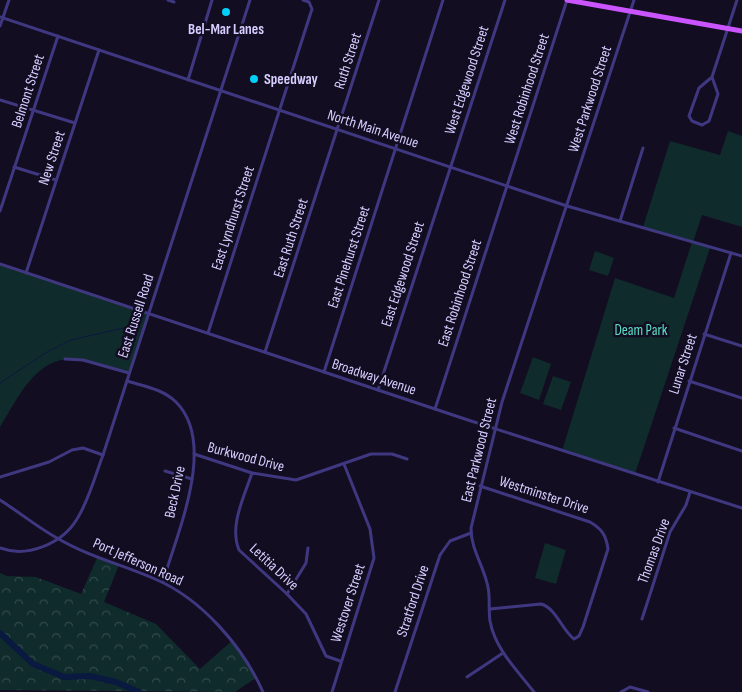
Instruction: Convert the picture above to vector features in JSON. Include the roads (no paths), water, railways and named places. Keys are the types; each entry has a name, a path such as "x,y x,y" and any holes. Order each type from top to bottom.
{"main road":[{"path":"567,0 742,31"}],"street":[{"path":"0,26 1,17 9,0"},
{"path":"168,0 174,2"},
{"path":"188,80 212,0"},
{"name":"East Russell Road","path":"57,539 68,530 79,516 103,455 250,0"},
{"name":"East Lyndhurst Street","path":"208,334 312,8 310,4 303,0"},
{"name":"Ruth Street","path":"338,130 379,0"},
{"name":"East Pinehurst Street","path":"324,372 443,0"},
{"name":"West Edgewood Street","path":"450,166 505,0"},
{"name":"West Robinhood Street","path":"507,184 567,0"},
{"name":"West Parkwood Street","path":"567,206 634,0"},
{"path":"712,77 718,94 709,121 702,125 692,121 689,116 699,88 712,77 737,0"},
{"name":"North Main Avenue","path":"1,17 395,149 507,184 567,206 742,256"},
{"name":"Belmont Street","path":"0,211 58,36"},
{"name":"New Street","path":"26,273 99,50"},
{"path":"0,100 75,123"},
{"name":"East Ruth Street","path":"265,352 338,130"},
{"path":"620,221 643,148"},
{"name":"East Edgewood Street","path":"378,390 450,166"},
{"path":"14,167 56,180"},
{"name":"East Robinhood Street","path":"435,409 507,184"},
{"name":"East Parkwood Street","path":"534,692 503,653 495,638 490,619 488,585 472,546 471,533 494,429 567,206"},
{"name":"Lunar Street","path":"658,482 731,253"},
{"name":"Broadway Avenue","path":"0,264 494,429 742,508"},
{"path":"704,334 742,346"},
{"path":"65,358 84,360 129,373"},
{"name":"Beck Drive","path":"127,381 157,390 176,402 186,417 194,454 192,479 163,582"},
{"path":"689,381 742,398"},
{"path":"674,428 742,452"},
{"path":"0,477 49,462 72,450 83,448 103,455"},
{"name":"Burkwood Drive","path":"194,454 252,473 296,480 379,452 407,459"},
{"name":"Westover Street","path":"332,692 340,661 374,558 370,529 344,464"},
{"path":"165,471 192,479"},
{"name":"Letitia Drive","path":"252,473 236,524 235,540 239,550 306,614 326,656 340,661"},
{"name":"Westminster Drive","path":"480,486 590,522 599,527 606,536 608,549 583,627 579,636 574,639 567,634 548,606 541,604 490,609"},
{"name":"Thomas Drive","path":"642,619 670,532 686,505 690,492"},
{"name":"Port Jefferson Road","path":"0,500 57,539 163,582 182,593 232,640 247,660 263,692"},
{"name":"Stratford Drive","path":"396,692 440,556 450,541 471,533"},
{"path":"0,548 18,552 42,547 57,539"},
{"path":"287,594 306,562 308,548"},
{"path":"467,676 503,653"},
{"path":"621,692 630,687 648,692"}],"waterway":[{"path":"0,383 47,352 71,340 137,325"},
{"path":"0,633 33,664 64,677 90,676 116,682 139,692"}],"place":[{"name":"Bel-Mar Lanes","path":"226,12"},
{"name":"Speedway","path":"254,79"}],"park label":[{"name":"Deam Park","path":"641,330"}]}
